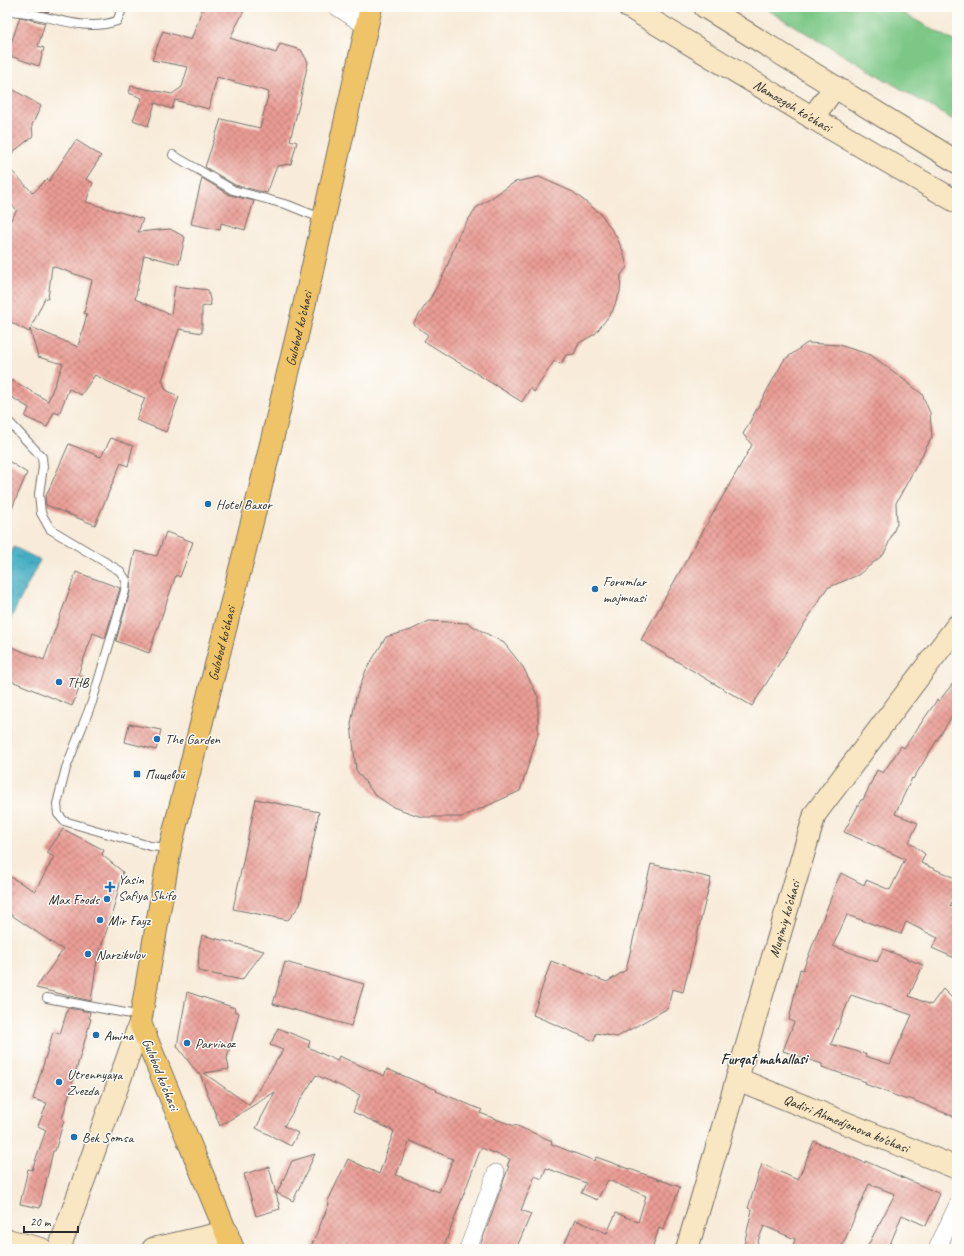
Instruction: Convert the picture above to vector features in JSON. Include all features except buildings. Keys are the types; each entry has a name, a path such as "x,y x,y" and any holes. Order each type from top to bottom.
{"main road":[{"name":"Namozgoh ko'chasi","path":"629,7 812,118 957,202"},
{"path":"705,7 957,162"},
{"name":"Gulobod ko'chasi","path":"230,1240 141,1019 170,848 262,483 305,302 369,17"},
{"path":"812,118 835,87"},
{"name":"Muqimiy ko'chasi","path":"688,1249 815,814 957,626"},
{"path":"59,1249 141,1019"},
{"name":"Qadiri Ahmedjonova ko'chasi","path":"737,1079 957,1168"},
{"path":"7,1240 41,1249"},
{"path":"153,1249 230,1240"}],"street":[{"path":"337,7 369,17"},
{"path":"468,1249 496,1173"},
{"path":"937,1249 957,1206"}],"lane":[{"path":"7,11 20,11 86,25 101,25 117,21 123,7"},
{"path":"173,155 233,190 288,205 324,219"},
{"path":"7,420 42,457 43,467 39,494 41,513 50,529 120,571 126,580 126,591 92,702 66,768 57,804 58,814 64,821 150,846 170,848"},
{"path":"47,998 141,1019"}],"green space":[{"path":"762,7 892,7 957,43 957,122"}],"water":[{"path":"14,547 40,560 10,620 7,618 7,560"}],"place":[{"name":"Hotel Baxor","path":"208,504"},
{"name":"Forumlar majmuasi","path":"595,589"},
{"name":"THB","path":"59,682"},
{"name":"The Garden","path":"157,739"},
{"name":"Пищевой","path":"137,774"},
{"name":"Yasin Safiya Shifo","path":"110,887"},
{"name":"Max Foods","path":"107,899"},
{"name":"Mir Fayz","path":"100,920"},
{"name":"Narzikulov","path":"88,954"},
{"name":"Amina","path":"96,1035"},
{"name":"Parvinoz","path":"187,1043"},
{"name":"Utrennyaya Zvezda","path":"59,1082"},
{"name":"Bek Somsa","path":"74,1137"}],"district":[{"name":"Furqat mahallasi","path":"764,1059"}]}
